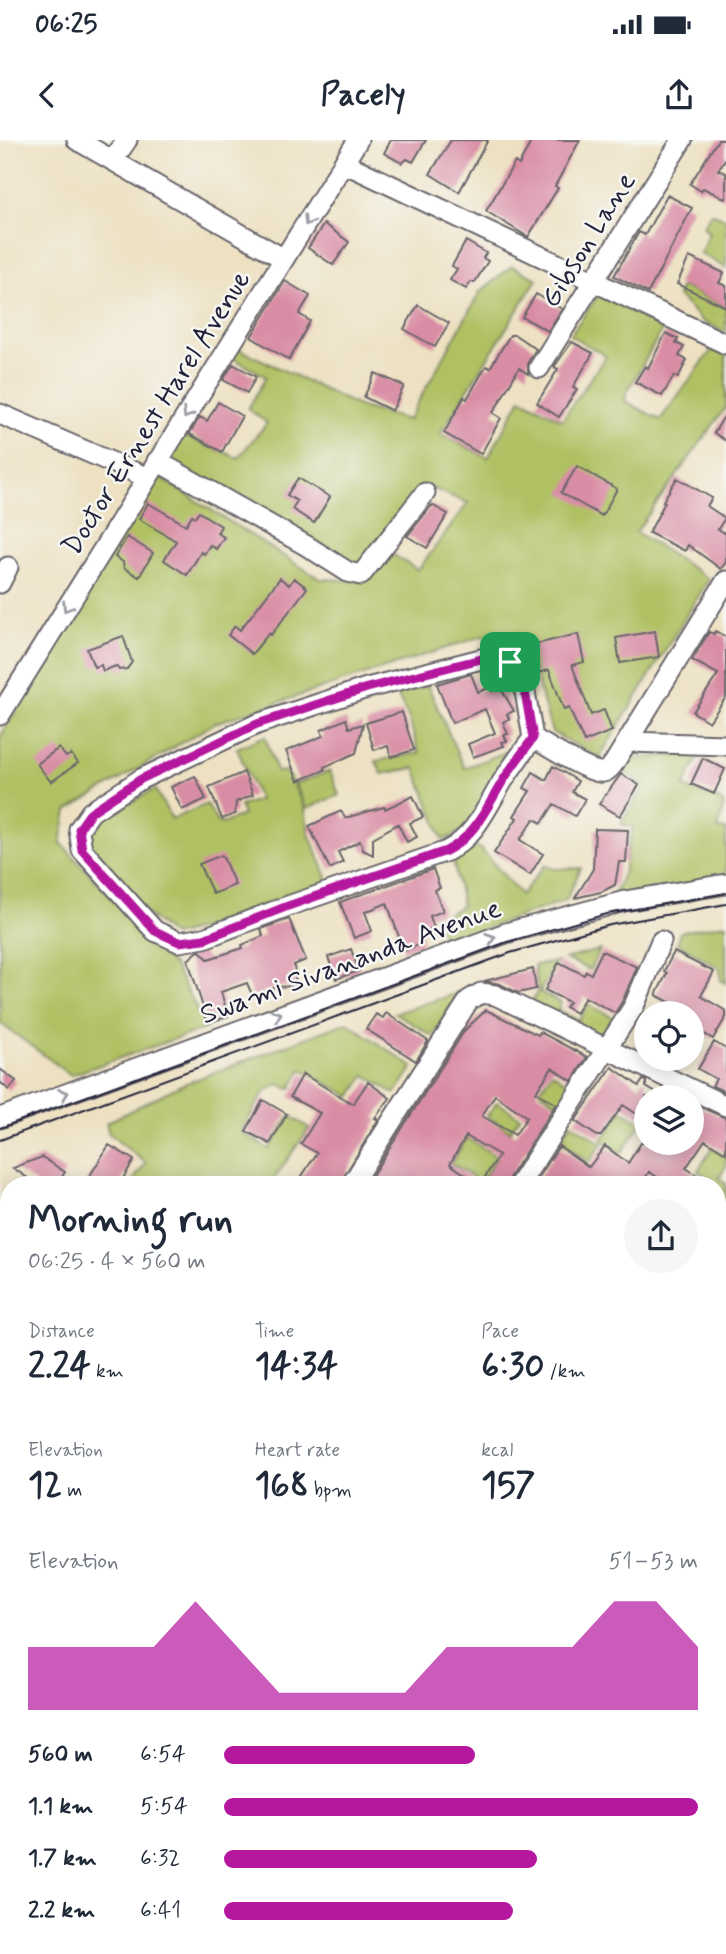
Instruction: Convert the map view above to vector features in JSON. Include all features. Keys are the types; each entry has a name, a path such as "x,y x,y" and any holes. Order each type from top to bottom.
{"street":[{"path":"76,140 284,259"},
{"path":"113,160 127,140"},
{"name":"Doctor Ernest Harel Avenue","path":"0,715 358,140"},
{"name":"Gibson Lane","path":"539,368 682,140"},
{"path":"344,163 726,344"},
{"path":"0,414 152,470 307,546 348,572 361,575 425,493"},
{"path":"533,738 599,772 607,771 726,581"},
{"path":"489,657 510,662 524,686 533,738 504,779 480,822 458,845 204,939 179,942 155,931 82,850 79,829 91,812 141,779 257,724 367,688 457,664 489,657"},
{"path":"627,743 726,745"},
{"name":"Swami Sivananda Avenue","path":"0,1118 506,933 625,901 726,884"},
{"path":"525,1176 634,1006 661,941"},
{"path":"357,1176 469,1000 481,993 495,995 726,1106"}],"green space":[{"path":"711,213 726,219 726,268 700,253 709,233 703,226"},
{"path":"512,266 537,279 440,434 488,458 521,398 562,420 606,356 570,335 599,294 666,323 627,392 625,401 660,420 714,347 726,354 726,407 636,532 709,579 599,758 552,732 526,644 483,636 215,723 67,811 61,843 174,966 207,1028 71,1075 0,1023 0,737 159,477 320,579 366,581 392,554 418,570 468,503 424,485 358,569 164,461 183,435 238,458 267,423 248,409 266,377 229,356 237,348 358,406 408,420 480,292"},
{"path":"681,286 726,307 726,333 702,321 677,295"},
{"path":"428,686 464,768 506,752 507,760 489,796 474,818 455,835 443,840 415,768 382,774 376,761 419,753 409,719 397,694"},
{"path":"265,736 277,772 287,771 305,809 309,834 327,877 325,883 210,926 173,936 123,893 87,839 97,821 155,789 172,819 207,804 217,822 222,824 243,815 240,806 259,800 237,748"},
{"path":"700,753 684,787 716,798 724,804 718,829 726,830 726,880 612,899 623,874 633,827 621,824 643,788 638,781 621,770 627,759"},
{"path":"330,771 339,795 306,809 295,784"},
{"path":"480,848 521,895 545,865 553,869 581,868 566,900 445,943 436,920 462,906 453,858"},
{"path":"726,924 726,983 721,981 720,968 677,943 680,932"},
{"path":"600,950 590,970 565,959"},
{"path":"556,962 540,992 561,1003 558,1010 579,1020 588,1004 614,1018 603,1037 531,1004 538,990 534,965"},
{"path":"461,992 432,1036 395,1013"},
{"path":"347,1022 413,1067 395,1094 365,1075 351,1097 302,1069 291,1088 278,1084 266,1091 241,1132 269,1149 290,1116 309,1128 276,1176 137,1176 146,1163 109,1134 106,1123 179,1086"},
{"path":"552,1072 573,1086 561,1105 540,1091"},
{"path":"497,1102 520,1117 510,1131 487,1116"},
{"path":"622,1110 634,1118 634,1134 621,1153 602,1140"},
{"path":"571,1123 602,1144 589,1162 559,1141"},
{"path":"467,1138 497,1157 485,1176 471,1176 451,1163"},
{"path":"712,1148 726,1157 726,1167 720,1176 705,1176 698,1171"}],"building":[{"path":"391,140 426,140 413,162 407,159 402,163 384,153"},
{"path":"451,140 488,140 459,192 430,174"},
{"path":"532,140 580,140 555,186 558,188 528,237 486,211 515,162 519,165"},
{"path":"718,140 726,140 726,158 718,170 726,173 726,199 703,188 701,191 690,184"},
{"path":"667,195 692,208 648,293 614,276 639,232 645,235"},
{"path":"324,224 349,242 333,265 308,248"},
{"path":"466,241 486,253 483,258 488,261 475,282 471,282 466,289 450,280 457,269 452,266"},
{"path":"689,257 724,273 719,283 726,286 726,307 677,284"},
{"path":"285,281 310,296 299,314 310,321 289,360 251,337"},
{"path":"536,294 562,309 548,331 522,317"},
{"path":"418,305 449,323 435,347 404,329"},
{"path":"666,333 678,339 676,343 684,347 679,356 687,360 678,378 674,376 662,396 635,382 645,366 648,368"},
{"path":"510,335 515,335 536,349 528,362 528,374 519,368 493,413 501,418 481,454 444,433 464,397 467,399 486,366 490,368"},
{"path":"572,342 593,353 573,387 577,389 559,417 537,403 558,369 554,367"},
{"path":"233,364 256,377 247,393 223,380"},
{"path":"375,373 404,386 392,411 364,397"},
{"path":"218,402 242,416 222,452 189,434 200,417 207,421"},
{"path":"726,413 726,441 714,433"},
{"path":"577,466 617,489 602,516 561,493"},
{"path":"298,478 330,497 314,523 292,509 297,501 287,495"},
{"path":"677,478 712,498 707,506 725,518 718,529 726,534 726,562 721,569 688,545 685,551 649,533"},
{"path":"148,503 186,525 192,515 195,517 199,512 221,526 217,533 224,537 216,549 210,545 204,554 201,552 187,575 164,560 176,541 139,519"},
{"path":"432,505 448,514 427,548 407,536"},
{"path":"127,537 153,553 139,577 124,568 123,562 115,557"},
{"path":"280,578 289,585 294,578 307,588 271,635 269,633 252,654 228,635 235,626 240,630"},
{"path":"655,631 659,657 620,663 616,638"},
{"path":"715,631 726,637 726,697 709,722 693,712 718,674 692,660 709,632 714,634"},
{"path":"578,634 584,662 572,665 591,715 604,710 612,731 584,742 569,708 564,710 549,670 538,673 532,645"},
{"path":"123,636 132,662 127,669 119,670 116,666 103,671 101,665 94,667 87,649"},
{"path":"471,674 478,692 489,688 492,691 500,687 514,711 507,714 509,719 503,722 508,734 504,735 507,741 502,742 504,746 473,757 468,744 495,733 485,709 452,723 437,684"},
{"path":"402,712 414,750 391,757 388,746 374,750 366,723"},
{"path":"346,719 349,728 363,724 356,753 298,781 286,751 323,736 321,730"},
{"path":"59,748 66,757 71,754 78,763 51,782 37,764"},
{"path":"703,758 725,769 714,794 691,784"},
{"path":"553,766 578,781 572,792 585,799 575,816 554,804 542,823 534,819 520,840 543,854 530,875 494,853 517,818 514,816 530,791 524,788 533,772 546,780"},
{"path":"244,772 253,795 236,802 235,814 222,819 209,787"},
{"path":"621,774 639,785 620,816 599,804"},
{"path":"195,776 206,799 182,810 171,787"},
{"path":"413,796 423,817 410,823 417,837 407,842 398,824 373,838 373,855 363,850 360,841 338,852 343,862 330,869 309,826 341,811 345,818 384,807 385,809"},
{"path":"595,829 628,830 626,862 619,862 615,885 601,892 575,898 593,869"},
{"path":"222,855 235,885 213,894 199,864"},
{"path":"433,869 440,888 435,890 443,911 430,916 434,928 420,933 423,943 404,951 387,903 365,912 372,931 354,938 340,902"},
{"path":"289,919 306,960 294,965 296,986 276,987 253,997 247,983 221,992 228,1016 208,1023 188,960 200,951 208,959 243,948 242,945 263,936 261,929"},
{"path":"351,949 359,971 336,979 328,957"},
{"path":"602,951 637,967 615,1013 585,997 576,1013 565,1007 569,1002 545,990 559,962 584,975 586,971 591,974"},
{"path":"674,952 714,972 701,996 726,1011 726,1017 713,1039 704,1034 704,1001 667,1001 656,995 667,973 664,971"},
{"path":"533,969 536,989 518,993 500,984 484,981"},
{"path":"486,1010 538,1035 540,1032 587,1057 572,1081 552,1068 536,1092 556,1104 510,1176 486,1176 499,1155 466,1136 450,1164 468,1176 372,1176 465,1030","holes":["495,1095 527,1117 515,1135 482,1116"]},
{"path":"386,1013 428,1041 416,1061 366,1029 376,1014 383,1018"},
{"path":"714,1042 726,1049 726,1092 712,1086 716,1079 702,1071 704,1071 704,1059"},
{"path":"612,1067 638,1085 634,1085 634,1112 623,1105 601,1136 575,1121"},
{"path":"0,1069 16,1081 9,1090 0,1082"},
{"path":"303,1074 353,1104 368,1082 390,1098 375,1118 378,1120 344,1176 302,1176 317,1153 301,1144 320,1113 290,1097"},
{"path":"263,1100 287,1114 270,1144 246,1131"},
{"path":"704,1109 726,1118 726,1153 705,1140"},
{"path":"109,1145 134,1160 124,1176 90,1176"},
{"path":"559,1146 589,1167 605,1146 628,1163 634,1154 695,1155 686,1168 698,1176 655,1176 649,1172 647,1176 540,1176"},
{"path":"42,1157 65,1172 63,1176 25,1176 13,1168"}],"tram line":[{"path":"0,1128 507,942 607,914 726,893"},
{"path":"0,1140 510,953 610,925 726,904"}],"route":[{"path":"489,657 510,662 524,686 533,738 504,779 480,822 458,845 446,851 288,906 204,939 179,942 155,931 82,850 79,829 91,812 141,779 257,724 367,688 457,664 489,657"}]}
